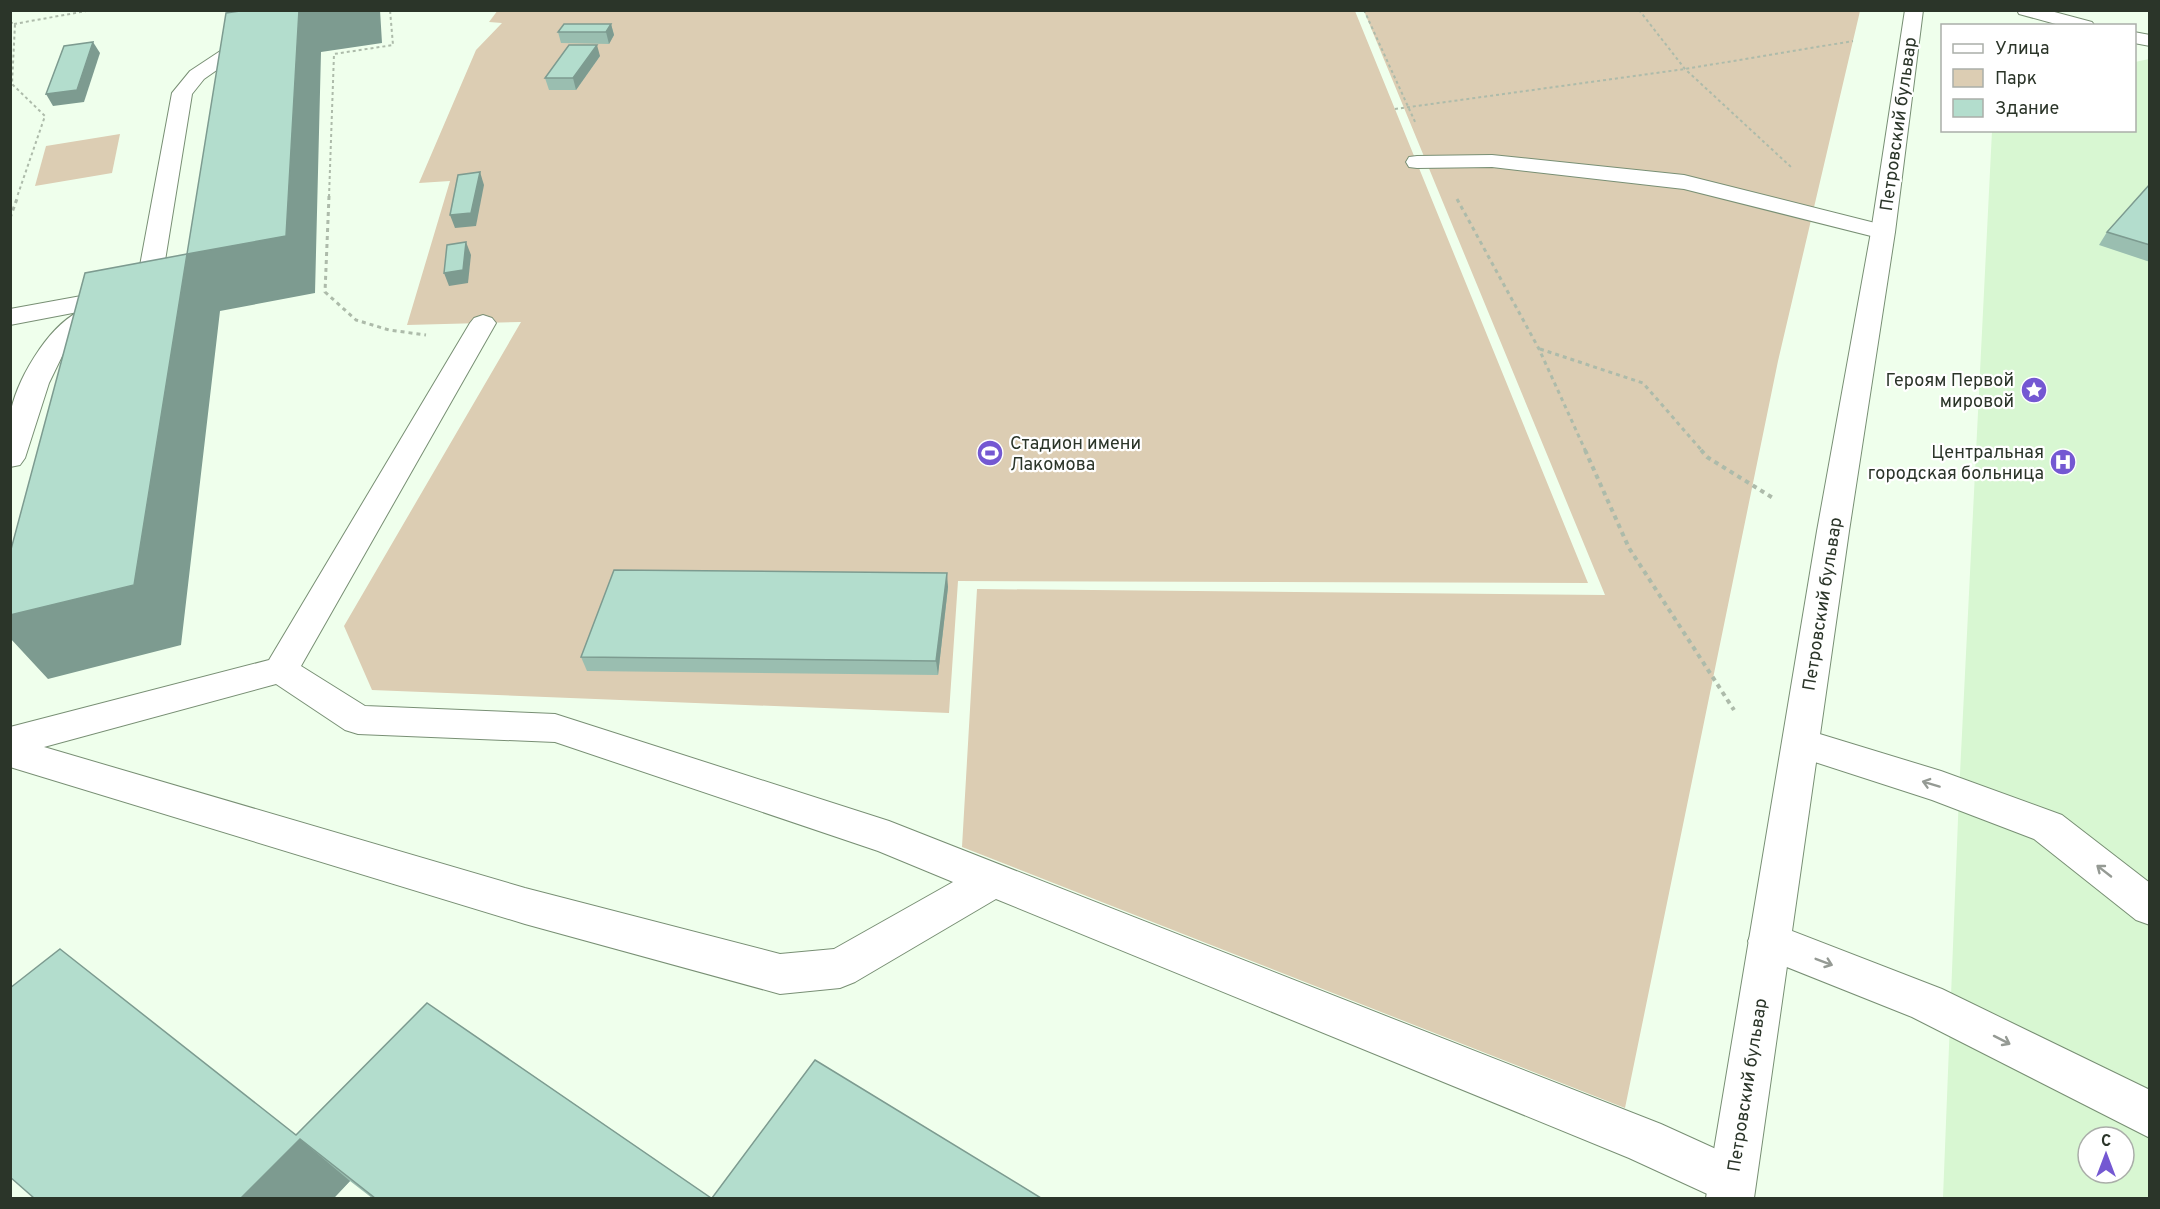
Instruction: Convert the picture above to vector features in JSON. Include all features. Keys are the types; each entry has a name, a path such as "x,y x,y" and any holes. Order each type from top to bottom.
{"street":[{"path":"10,458 35,383 54,346 80,321 131,295 151,273 182,93 197,75 249,41 256,10"},
{"name":"Петровский бульвар","path":"1731,1190 1800,743 1883,232 1914,10"},
{"path":"2025,10 2078,24"},
{"path":"1427,162 1491,161 1684,182 1883,232"},
{"path":"10,317 131,295"},
{"path":"10,742 280,670 480,329"},
{"path":"280,670 358,720 555,728 889,838 1644,1141 1731,1190"},
{"path":"1800,743 1941,787 2048,827 2150,907"},
{"path":"10,752 525,906 780,974 840,968 993,880"},
{"path":"1769,941 1927,1003 2150,1115"}],"path":[{"path":"10,23 92,10"},
{"path":"390,10 393,45 334,54 325,292 356,320 388,330 426,335 480,329"},
{"path":"1364,10 1407,107 1427,162 1539,349 1629,548 1734,710"},
{"path":"1640,10 1685,69 1798,173"},
{"path":"10,218 45,116 11,86 15,24"},
{"path":"1395,109 1685,69 1852,41"},
{"path":"1539,349 1643,383 1707,457 1773,498"}],"shaded area":[{"name":"Центральная городская больница","path":"2149,59 2149,1198 1943,1198 1959,794 1992,132 2136,132 2136,62"}],"green space":[{"name":"Стадион имени Лакомова","path":"498,10 1355,11 1588,583 958,581 949,713 372,690 344,626 521,322 407,325 450,181 419,183 476,50 502,23 489,22"},
{"path":"1364,11 1860,11 1778,361 1625,1108 962,847 977,589 1605,595"},
{"path":"120,134 112,173 35,186 46,146"}],"building":[{"path":"247,10 299,10 286,236 187,254 226,13"},
{"path":"564,24 611,24 606,32 558,32"},
{"path":"93,42 77,90 46,94 64,46"},
{"path":"569,45 597,45 573,78 545,78"},
{"path":"480,172 471,213 450,215 458,175"},
{"path":"2150,184 2150,245 2107,232"},
{"path":"466,242 463,270 444,273 447,245"},
{"path":"187,254 134,585 10,615 10,553 85,273"},
{"path":"614,570 947,573 936,661 581,657"},
{"path":"60,949 296,1135 427,1003 711,1198 375,1198 300,1139 241,1198 34,1198 10,1177 10,988"},
{"path":"815,1060 1041,1198 712,1198"}],"place":[{"name":"Героям Первой мировой","path":"2034,390"},
{"name":"Стадион имени Лакомова","path":"990,453"},
{"name":"Центральная городская больница","path":"2063,462"}]}
